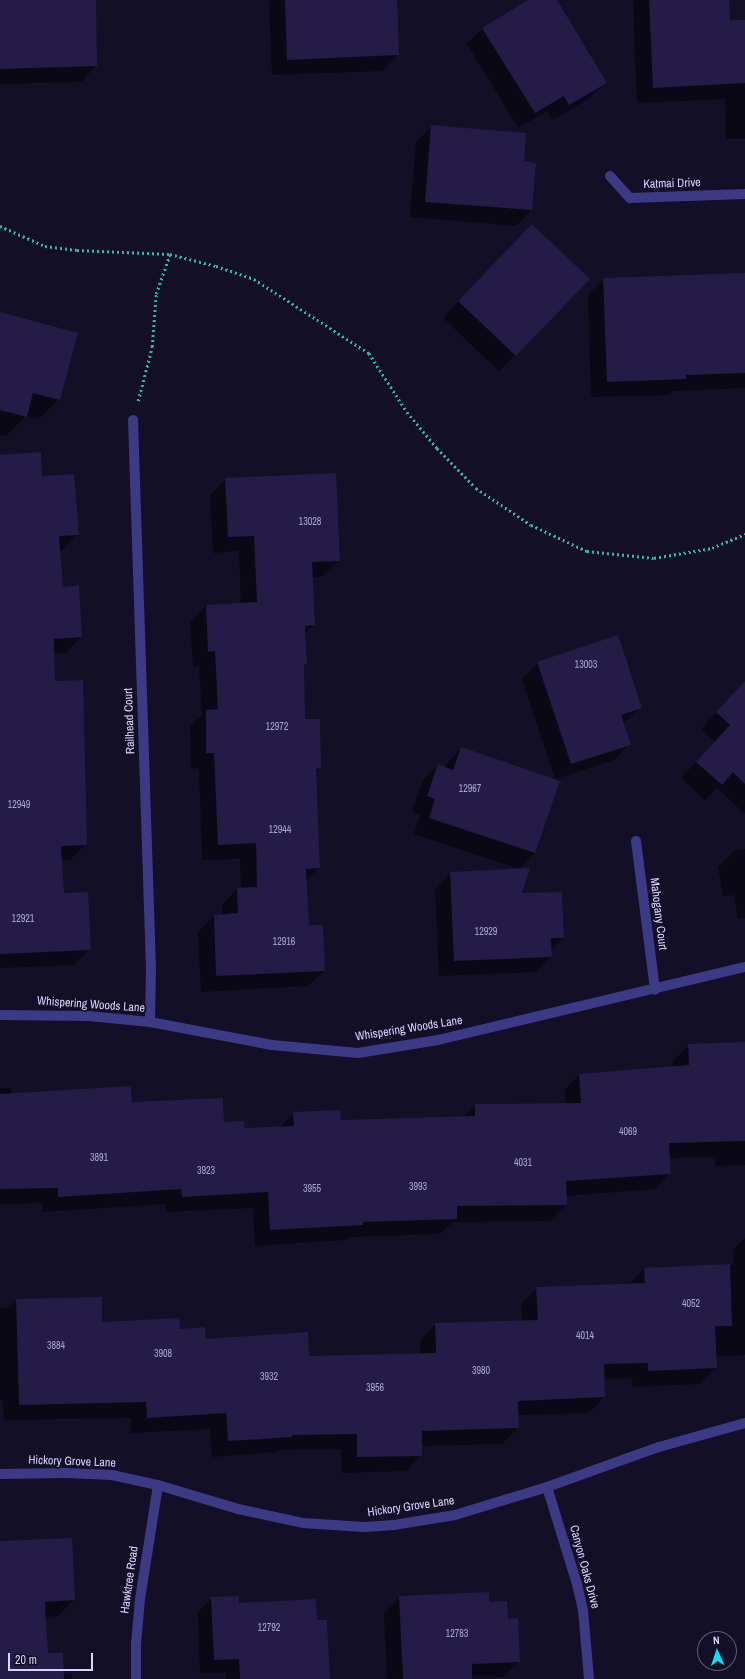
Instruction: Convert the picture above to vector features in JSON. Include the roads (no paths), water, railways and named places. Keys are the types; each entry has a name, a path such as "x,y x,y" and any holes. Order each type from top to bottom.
{"street":[{"name":"Katmai Drive","path":"610,176 630,198 745,194"},
{"name":"Railhead Court","path":"133,420 151,968 150,1022"},
{"name":"Mahogany Court","path":"636,841 655,990"},
{"name":"Whispering Woods Lane","path":"0,1015 89,1016 150,1022 272,1045 358,1053 438,1040 655,990 745,967"},
{"name":"Hickory Grove Lane","path":"0,1474 89,1473 112,1475 158,1485 238,1509 297,1521 334,1526 364,1527 394,1525 455,1515 547,1487 659,1447 745,1423"},
{"name":"Hawktree Road","path":"136,1679 137,1623 158,1485"},
{"name":"Canyon Oaks Drive","path":"547,1487 578,1590 584,1624 589,1679"}]}
